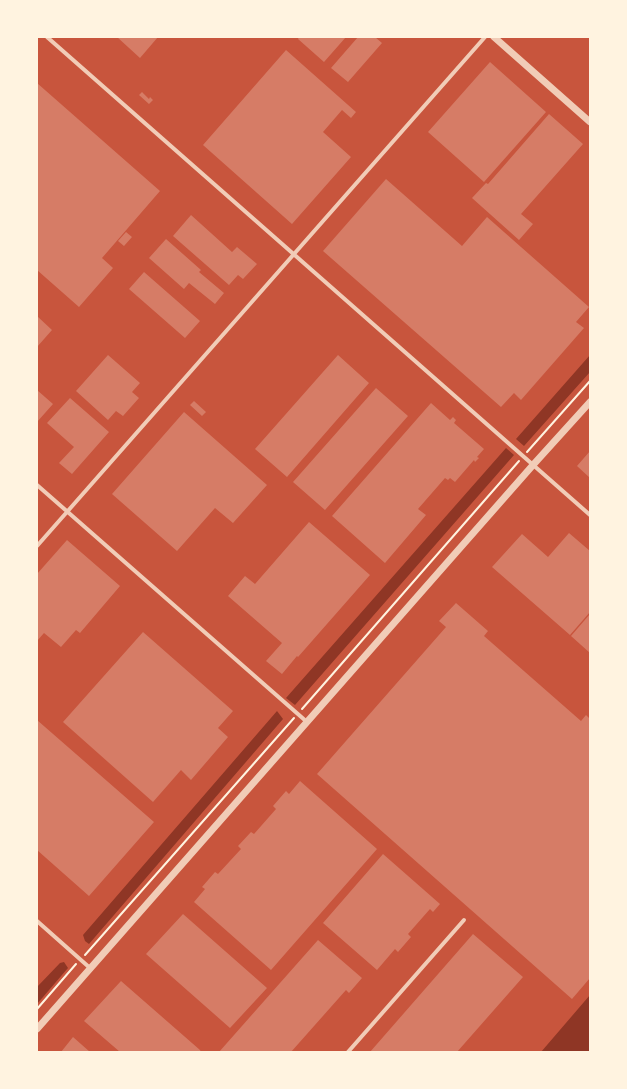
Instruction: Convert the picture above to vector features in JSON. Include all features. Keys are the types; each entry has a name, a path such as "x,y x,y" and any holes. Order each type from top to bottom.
{"street":[{"path":"46,37 590,515"},
{"path":"37,546 485,37"},
{"path":"494,37 590,122"},
{"path":"37,1029 590,402"},
{"path":"37,485 307,722"},
{"path":"348,1052 464,920"},
{"path":"37,921 90,968"}],"path":[{"path":"37,1009 590,381"}],"shaded area":[{"path":"590,355 590,372 524,446 516,439"},
{"path":"506,448 514,455 295,705 286,698"},
{"path":"277,711 283,719 89,944 85,941 83,935"},
{"path":"64,962 68,968 37,1004 37,987 60,963"},
{"path":"590,995 590,1052 541,1052"}],"building":[{"path":"117,37 158,37 140,58"},
{"path":"299,37 346,37 324,62 298,39"},
{"path":"358,37 375,37 382,43 348,82 331,68"},
{"path":"286,50 356,112 351,118 342,110 323,132 351,157 292,224 203,145"},
{"path":"490,62 546,112 484,182 428,132"},
{"path":"37,83 160,191 102,258 113,268 79,307 37,270"},
{"path":"142,92 149,99 150,97 153,100 149,104 139,95"},
{"path":"549,114 583,144 521,214 533,224 519,240 472,198 486,183 488,184"},
{"path":"386,179 462,246 487,217 589,307 576,322 584,328 521,400 514,393 501,407 323,251"},
{"path":"191,215 232,252 237,247 257,264 243,279 238,275 229,285 173,236"},
{"path":"126,232 132,237 124,246 118,241"},
{"path":"166,239 201,270 199,272 224,293 215,304 189,283 184,289 149,258"},
{"path":"144,272 200,321 185,338 129,289"},
{"path":"37,316 52,330 37,347"},
{"path":"108,355 140,383 132,392 139,398 123,416 116,411 108,420 76,391"},
{"path":"338,355 369,383 287,477 255,449"},
{"path":"376,388 408,416 325,510 293,482"},
{"path":"37,390 53,404 37,422"},
{"path":"70,398 109,432 72,474 59,463 74,447 47,423"},
{"path":"194,401 206,412 202,416 190,405"},
{"path":"431,403 450,420 453,417 456,420 454,423 484,449 477,457 479,458 475,462 474,460 455,482 450,478 448,480 445,478 418,509 426,515 385,563 332,516"},
{"path":"184,412 267,485 233,523 215,508 177,551 112,494"},
{"path":"590,451 590,478 577,466"},
{"path":"309,522 370,575 282,674 266,661 282,643 228,596 245,576 255,584"},
{"path":"569,533 590,551 590,612 570,635 492,567 522,534 548,557"},
{"path":"67,540 120,586 80,633 76,630 61,647 44,633 37,641 37,574"},
{"path":"456,603 488,631 484,636 581,721 586,715 590,719 590,978 572,999 317,774 446,627 439,621"},
{"path":"590,614 590,653 571,636"},
{"path":"143,632 233,711 218,728 228,737 191,780 181,770 153,802 63,722"},
{"path":"37,720 154,822 89,896 37,850"},
{"path":"300,781 377,849 271,970 194,902 205,889 202,887 215,872 218,874 241,849 238,846 251,832 254,834 276,809 273,806 286,791 289,794"},
{"path":"383,854 440,904 433,912 430,909 408,934 411,937 398,952 395,949 377,970 323,923"},
{"path":"183,914 267,988 230,1028 146,954"},
{"path":"473,934 523,977 457,1052 370,1052"},
{"path":"318,940 362,978 349,993 346,990 291,1052 219,1052"},
{"path":"121,981 201,1052 120,1052 84,1021"},
{"path":"73,1037 90,1052 61,1052"}]}
